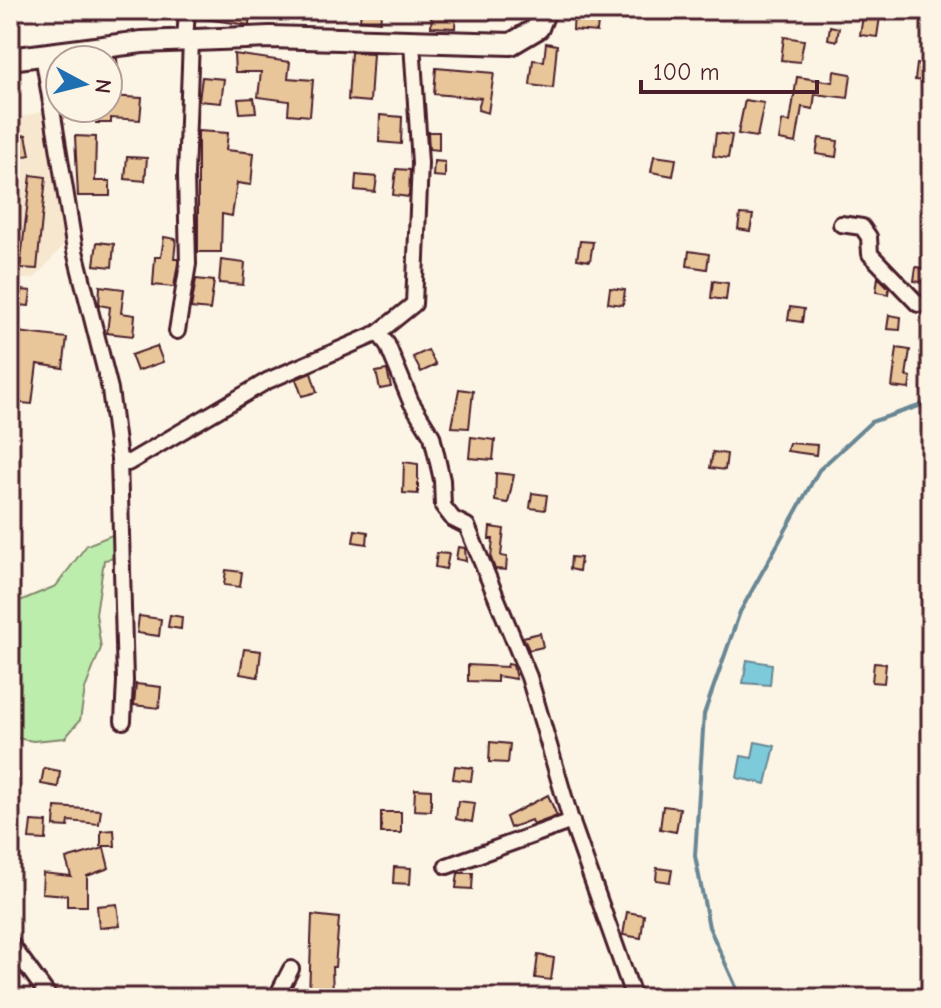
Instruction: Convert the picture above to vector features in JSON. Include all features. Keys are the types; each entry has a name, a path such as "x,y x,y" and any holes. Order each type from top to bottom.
{"main road":[{"path":"10,59 188,40 270,37 511,44 538,28 545,10"}],"street":[{"path":"177,331 188,264 187,10"},
{"path":"119,459 128,463 267,381 378,333 414,304 420,163 412,43"},
{"path":"43,54 75,251 110,389 119,459 125,681 123,721"},
{"path":"841,224 862,227 869,237 870,254 918,304 931,304"},
{"path":"378,333 387,344 411,402 432,436 442,480 443,506 453,519 467,526 529,677 572,821 634,998"},
{"path":"447,866 572,821"},
{"path":"10,943 50,998"},
{"path":"276,998 291,969"}],"shaded area":[{"path":"44,111 44,124 49,124 67,241 35,278 10,281 10,120"}],"green space":[{"path":"112,535 117,537 115,558 104,560 96,614 101,648 85,689 80,720 65,738 33,741 10,737 10,605 56,586 87,545"}],"water":[{"path":"747,660 772,664 770,685 743,683"},
{"path":"755,742 775,746 766,784 737,778 741,756 752,758"}],"building":[{"path":"197,10 250,10 249,25 197,18"},
{"path":"272,10 302,10 301,20 272,16"},
{"path":"361,10 382,10 380,22 360,20"},
{"path":"432,10 456,10 455,28 431,27"},
{"path":"574,10 599,12 597,32 573,30"},
{"path":"864,10 881,10 877,37 860,35"},
{"path":"830,26 839,28 837,41 828,39"},
{"path":"784,37 804,40 800,62 781,60"},
{"path":"546,43 557,45 553,88 530,85 533,60 544,61"},
{"path":"351,52 373,53 370,102 348,100"},
{"path":"234,54 290,62 288,78 313,80 310,116 288,114 289,101 258,97 261,72 235,72"},
{"path":"917,64 928,66 926,81 915,80"},
{"path":"436,68 494,73 488,113 478,110 481,98 434,94"},
{"path":"834,71 851,74 848,98 815,94 813,109 802,107 796,143 779,140 782,121 790,122 797,77 833,82"},
{"path":"202,77 224,79 221,103 199,101"},
{"path":"124,97 142,98 140,120 124,119"},
{"path":"254,98 256,112 240,113 238,99"},
{"path":"745,100 764,103 757,137 738,134"},
{"path":"380,115 402,117 401,144 379,142"},
{"path":"198,131 228,133 226,150 254,153 251,185 237,183 232,216 222,214 221,252 198,252"},
{"path":"428,132 439,132 439,150 429,149"},
{"path":"716,133 732,135 728,158 713,156"},
{"path":"26,135 30,155 10,159 10,138"},
{"path":"75,136 96,137 95,181 110,181 110,196 78,196"},
{"path":"819,138 838,141 836,157 816,154"},
{"path":"654,156 676,159 673,176 651,172"},
{"path":"127,157 147,158 145,181 125,179"},
{"path":"434,161 445,162 445,177 433,176"},
{"path":"396,169 410,170 409,197 393,195"},
{"path":"31,175 46,177 37,269 20,268"},
{"path":"356,175 377,177 375,192 355,190"},
{"path":"740,214 753,215 750,231 738,229"},
{"path":"164,237 176,239 174,259 178,259 178,263 174,287 153,285 155,257 161,257"},
{"path":"580,241 593,242 590,261 577,259"},
{"path":"97,242 114,244 112,267 94,265"},
{"path":"689,251 709,254 707,269 687,266"},
{"path":"221,260 245,263 243,285 219,283"},
{"path":"916,267 929,269 927,283 914,281"},
{"path":"878,277 889,288 888,294 876,292"},
{"path":"196,279 214,281 210,310 191,308"},
{"path":"713,281 728,283 726,300 711,298"},
{"path":"100,286 124,289 121,313 135,315 133,336 107,333 110,307 99,305"},
{"path":"610,288 625,290 623,305 608,303"},
{"path":"21,290 31,291 29,306 19,305"},
{"path":"790,307 804,309 802,322 788,320"},
{"path":"889,315 901,317 900,330 887,329"},
{"path":"18,332 67,338 63,368 37,364 32,404 10,402"},
{"path":"157,346 163,362 137,371 131,355"},
{"path":"897,348 910,350 906,376 911,377 909,389 892,387"},
{"path":"428,350 436,365 421,372 413,357"},
{"path":"387,370 391,387 380,389 376,372"},
{"path":"311,373 317,392 302,396 296,379"},
{"path":"459,389 473,391 469,428 452,427"},
{"path":"471,437 495,440 493,460 469,458"},
{"path":"789,443 817,445 816,455 787,451"},
{"path":"713,452 727,454 725,470 710,468"},
{"path":"404,462 418,464 418,494 403,493"},
{"path":"496,473 514,475 508,503 495,501"},
{"path":"532,493 547,495 545,510 530,508"},
{"path":"490,527 504,529 501,556 507,557 506,570 495,569 491,558 493,539 489,539"},
{"path":"355,530 368,532 367,544 353,542"},
{"path":"458,547 465,548 466,561 456,559"},
{"path":"437,553 449,554 446,569 435,567"},
{"path":"571,557 581,558 579,571 570,569"},
{"path":"226,570 242,572 240,587 224,585"},
{"path":"170,615 182,617 181,629 168,627"},
{"path":"139,616 161,619 159,636 137,633"},
{"path":"540,633 543,647 529,650 523,637"},
{"path":"244,649 261,651 258,677 240,674"},
{"path":"874,663 886,664 884,683 872,682"},
{"path":"508,664 513,665 516,679 497,676 497,682 468,681 468,665 507,667"},
{"path":"136,684 161,687 159,708 134,705"},
{"path":"490,742 510,744 508,763 489,762"},
{"path":"10,764 17,764 19,813 10,812"},
{"path":"455,766 473,768 471,781 453,779"},
{"path":"44,768 60,771 58,787 41,784"},
{"path":"415,789 431,790 431,811 414,810"},
{"path":"548,795 557,816 533,825 531,820 510,828 506,817"},
{"path":"458,801 475,803 472,822 456,819"},
{"path":"663,806 680,808 676,832 660,829"},
{"path":"55,807 101,810 99,824 69,821 68,827 54,826"},
{"path":"381,812 401,812 401,833 381,833"},
{"path":"31,821 47,822 46,840 29,839"},
{"path":"114,830 115,846 101,846 101,831"},
{"path":"104,848 109,868 87,876 87,906 67,906 67,895 42,893 43,873 71,876 66,859"},
{"path":"394,867 411,868 410,884 393,883"},
{"path":"657,868 672,870 670,882 656,880"},
{"path":"458,873 473,873 472,889 456,888"},
{"path":"117,904 120,926 99,928 97,906"},
{"path":"627,912 644,915 641,938 623,935"},
{"path":"312,915 339,918 335,967 332,967 333,994 309,995"},
{"path":"538,955 554,958 551,980 535,978"}],"waterway":[{"path":"741,998 709,927 695,856 704,714 740,612 819,470 871,422 931,402"}]}
